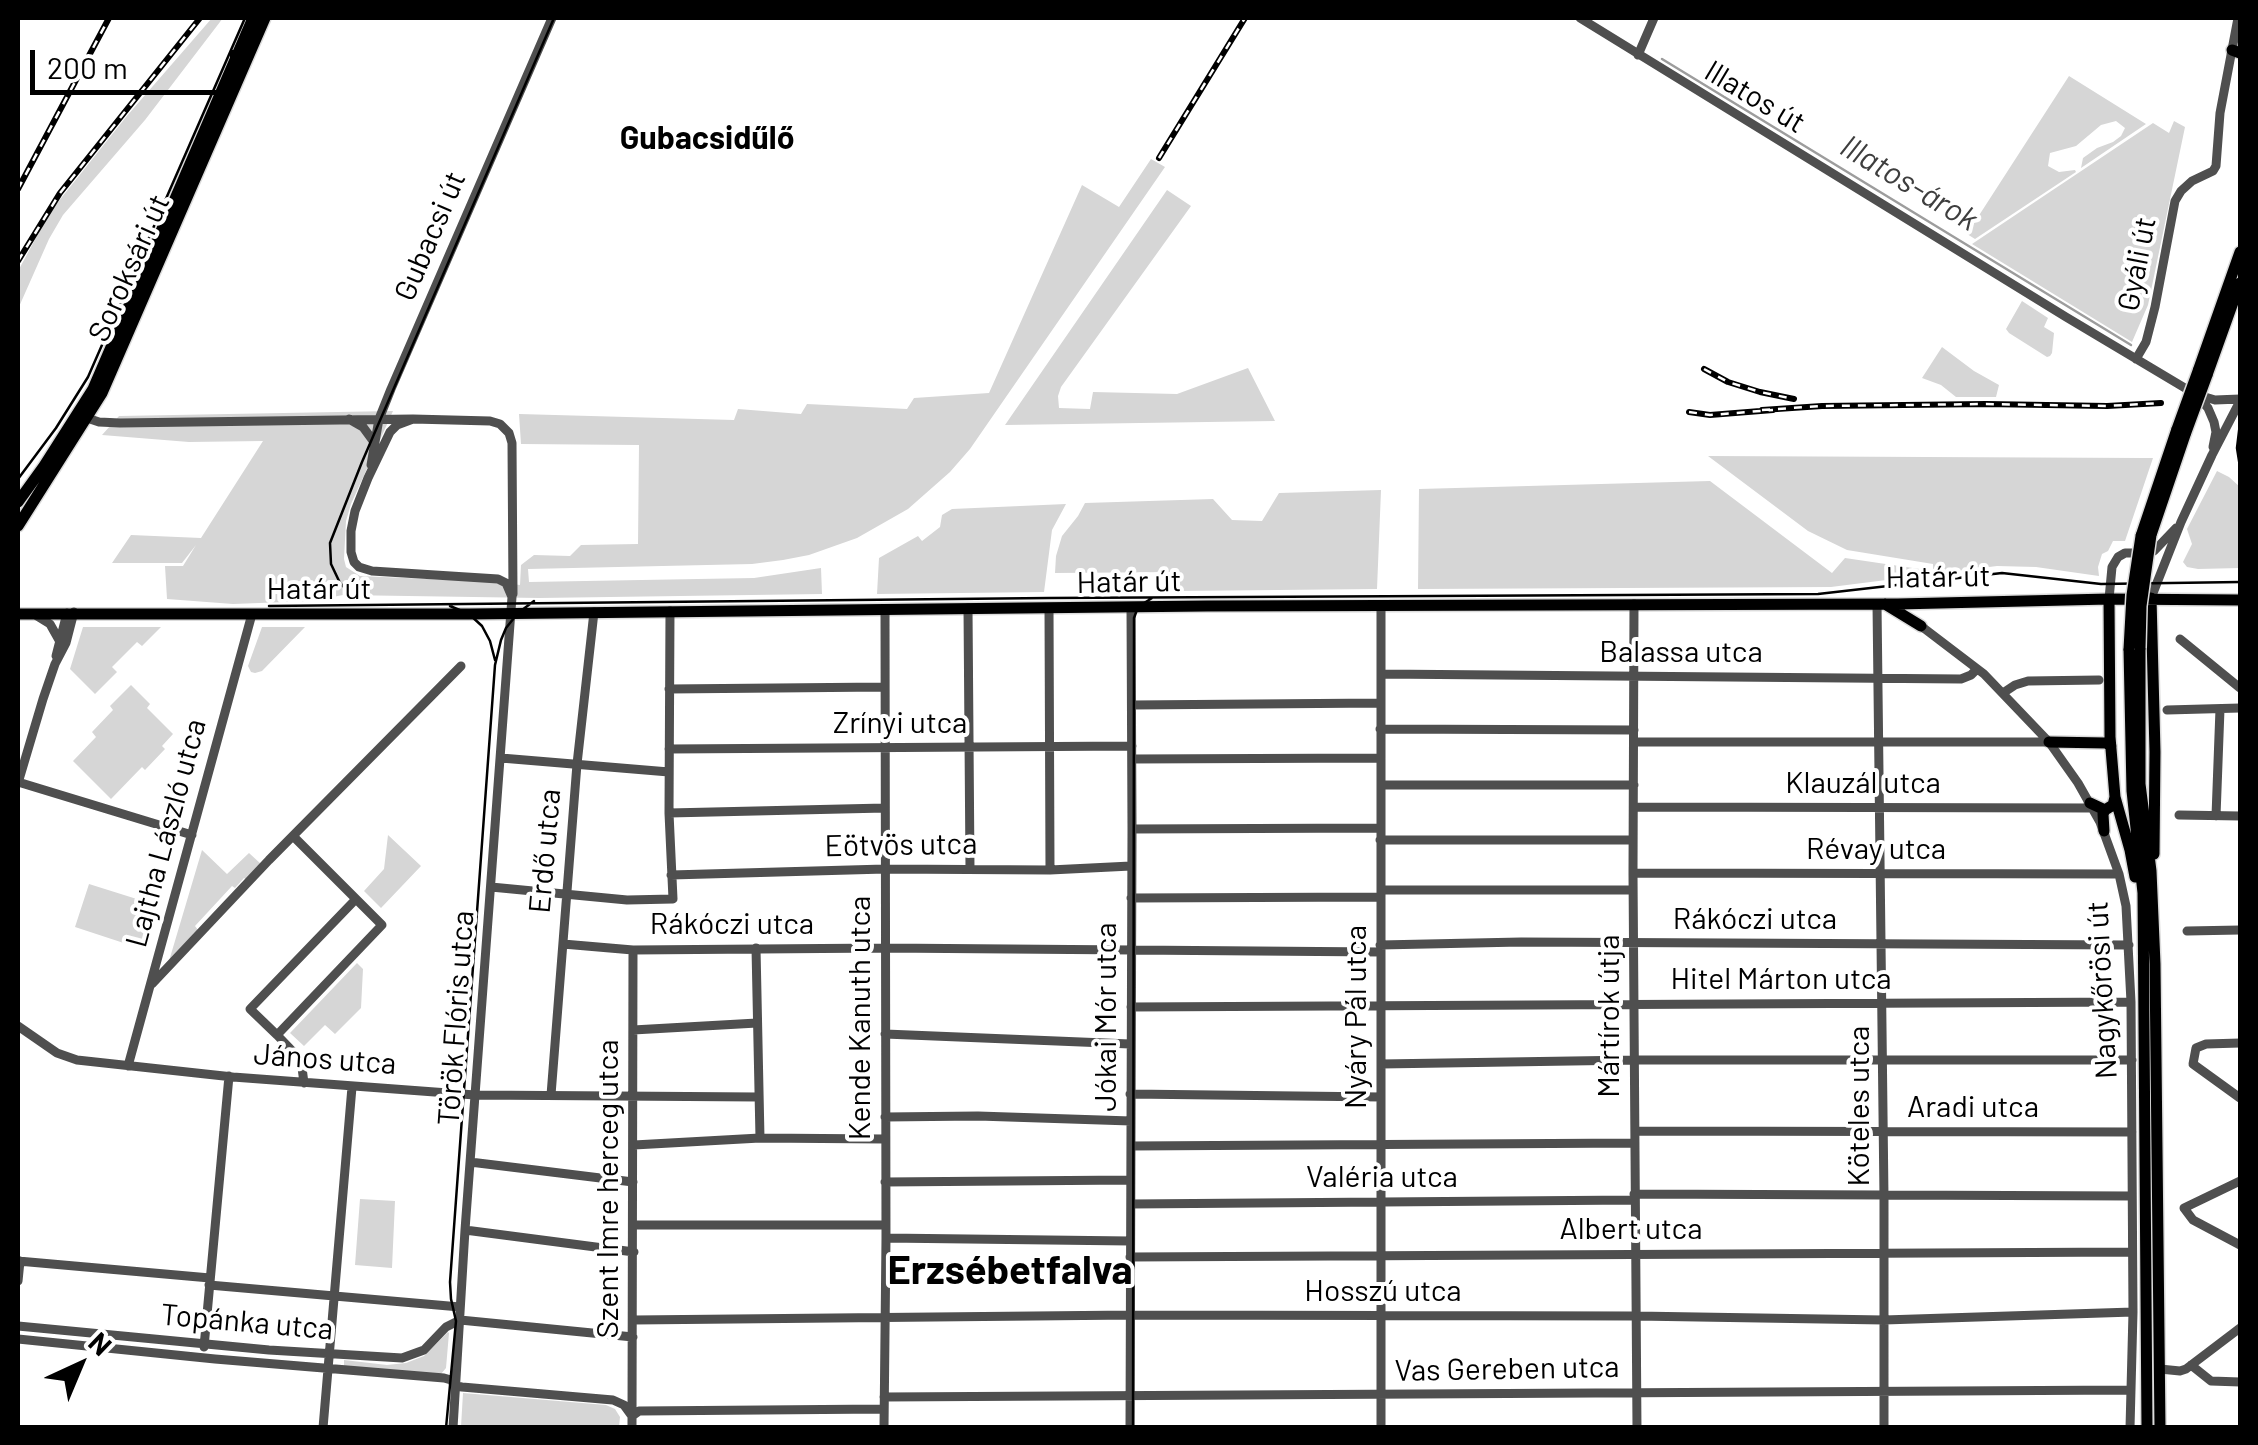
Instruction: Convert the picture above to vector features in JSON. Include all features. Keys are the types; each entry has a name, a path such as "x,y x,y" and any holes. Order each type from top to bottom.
{"main road":[{"name":"Soroksári út","path":"18,502 93,389 254,18"},
{"name":"Soroksári út","path":"18,526 102,393 265,18"},
{"path":"2134,649 2146,536 2158,510 2240,252"},
{"path":"2202,373 2240,284"},
{"path":"2151,598 2156,812 2151,871"},
{"path":"2109,599 2115,797 2143,908"},
{"name":"Határ út","path":"24,614 2240,600"},
{"path":"1916,603 1914,618 1921,626"},
{"path":"1881,604 1921,626"},
{"name":"Nagykőrösi út","path":"2134,649 2155,964 2160,1428"},
{"name":"Nagykőrösi út","path":"2134,649 2130,758 2143,908 2146,1428"},
{"path":"2049,742 2111,746"},
{"path":"2104,831 2096,807 2113,805 2115,797"}],"street":[{"name":"Gubacsi út","path":"368,478 379,418 552,18"},
{"name":"Illatos út","path":"1580,18 2195,394 2215,400 2240,400 2181,522 2151,598"},
{"path":"1638,55 1654,18"},
{"name":"Gyáli út","path":"2136,359 2146,342 2175,201 2180,191 2216,166 2220,113 2236,52 2238,18"},
{"path":"2195,394 2214,422 2212,455"},
{"path":"2215,400 2227,426"},
{"path":"87,418 120,423 412,418 500,424 512,442 513,454 514,590 510,613"},
{"path":"347,418 367,431 374,449"},
{"name":"Gubacsi út","path":"412,418 390,432 368,478 351,531 354,562 359,567 383,572 491,578"},
{"name":"Illatos út","path":"2109,599 2116,559 2125,553 2154,550 2181,522"},
{"path":"491,578 507,571 513,554"},
{"path":"491,578 504,581 512,596"},
{"name":"Mártírok útja","path":"1634,604 1637,1428"},
{"name":"Köteles utca","path":"1881,604 1884,1428"},
{"name":"Jókai Mór utca","path":"1130,1428 1131,606"},
{"name":"Nyáry Pál utca","path":"1380,606 1381,1428"},
{"path":"968,608 970,870"},
{"path":"1048,608 1050,870"},
{"name":"Kende Kanuth utca","path":"884,1428 886,610"},
{"path":"491,887 626,900 672,899 670,611"},
{"name":"Erdő utca","path":"551,1095 594,612"},
{"path":"55,664 58,640 71,613"},
{"path":"71,613 66,643 55,664 18,782 192,835"},
{"name":"Török Flóris utca","path":"453,1428 510,613"},
{"path":"24,614 45,619 58,640"},
{"name":"Lajtha László utca","path":"128,1066 252,614"},
{"path":"1921,626 2003,693 2049,742 2096,807"},
{"path":"2180,638 2240,688"},
{"path":"150,986 460,666"},
{"name":"Balassa utca","path":"1381,674 1960,679 1978,669"},
{"path":"2003,693 2028,680 2098,680"},
{"path":"669,688 884,687"},
{"path":"1132,704 1380,703"},
{"path":"2167,710 2240,708"},
{"path":"2216,816 2220,709"},
{"path":"1380,728 1634,730"},
{"path":"1634,742 2049,742"},
{"name":"Zrínyi utca","path":"669,749 1132,746"},
{"path":"501,758 669,772"},
{"path":"1132,758 1380,758"},
{"path":"1381,785 1634,785"},
{"name":"Klauzál utca","path":"1634,807 2096,807"},
{"path":"669,813 885,808"},
{"path":"2179,815 2240,816"},
{"path":"1132,829 1380,828"},
{"name":"Nagykőrösi út","path":"2104,831 2126,906 2132,1002 2130,1428"},
{"path":"277,1035 382,926 293,836"},
{"path":"1380,840 1633,840"},
{"name":"Eötvös utca","path":"671,875 1131,866"},
{"name":"Révay utca","path":"1633,873 2118,874"},
{"path":"1131,898 1633,890"},
{"path":"304,1083 301,1060 250,1009 356,899"},
{"path":"2187,931 2240,930"},
{"name":"Rákóczi utca","path":"563,944 633,950 1380,949 1633,943 2129,945"},
{"path":"756,948 760,1138"},
{"name":"Szent Imre herceg utca","path":"632,1428 633,950"},
{"name":"Hitel Márton utca","path":"1131,1007 2132,1002"},
{"path":"634,1030 757,1023"},
{"name":"János utca","path":"18,1026 57,1054 76,1060 229,1076 475,1095 758,1097"},
{"path":"885,1034 1130,1044"},
{"path":"2240,1043 2196,1048 2193,1064 2240,1098"},
{"path":"1381,1064 2132,1060"},
{"path":"202,1357 229,1076"},
{"path":"322,1428 352,1087"},
{"path":"1130,1094 1381,1097"},
{"path":"885,1117 1131,1121"},
{"name":"Aradi utca","path":"1634,1131 2132,1132"},
{"path":"634,1145 760,1138 884,1140"},
{"path":"1131,1146 1634,1143"},
{"path":"470,1162 633,1182"},
{"path":"885,1182 1130,1180"},
{"path":"2240,1181 2184,1208 2193,1220 2240,1245"},
{"name":"Valéria utca","path":"1131,1204 2132,1196"},
{"path":"634,1225 885,1225"},
{"path":"465,1230 634,1252"},
{"path":"886,1238 1130,1242"},
{"name":"Albert utca","path":"1130,1257 2132,1252"},
{"path":"18,1281 19,1261 460,1306"},
{"name":"Hosszú utca","path":"634,1320 1131,1314 1884,1320 2132,1312"},
{"path":"460,1320 633,1337"},
{"name":"Topánka utca","path":"18,1326 402,1358 414,1355 450,1323 460,1320"},
{"path":"2160,1368 2180,1371 2240,1328"},
{"name":"Topánka utca","path":"18,1340 448,1378 456,1386 613,1400"},
{"path":"2192,1365 2211,1381 2240,1382"},
{"path":"613,1400 627,1397 633,1390"},
{"name":"Vas Gereben utca","path":"884,1397 2129,1390"},
{"path":"613,1400 624,1405 632,1416 639,1411 884,1409"}],"shaded area":[{"path":"212,18 223,18 145,120 63,215 18,309 18,271 50,212"},
{"path":"2069,76 2146,124 2081,168 2083,158 2113,142 2125,128 2116,121 2101,125 2076,146 2050,153 2048,166 2059,172 2076,172 1975,239 1967,234"},
{"path":"2174,121 2185,127 2148,305 2132,342 1972,244 2153,123 2169,133"},
{"path":"1151,159 1165,167 970,449 908,509 857,538 783,560 528,569 529,582 754,578 821,568 822,594 539,598 343,595 312,601 233,604 167,599 165,566 183,566 196,545 182,563 112,563 131,535 201,538 263,441 189,442 102,435 119,416 393,411 346,521 346,567 360,576 520,585 521,565 534,555 570,556 581,545 638,544 639,445 521,444 519,414 734,420 738,409 801,414 807,404 907,409 914,398 989,393 1082,185 1119,207"},
{"path":"1167,190 1191,206 1061,387 1059,408 1090,409 1093,392 1177,394 1248,368 1275,421 1005,425"},
{"path":"2022,301 2048,318 2044,327 2054,333 2050,356 2006,329"},
{"path":"1942,347 1999,385 1996,397 1956,397 1941,385 1922,378"},
{"path":"1708,456 2153,458 2125,541 2113,541 2102,554 2099,576 1997,566 1831,587 1418,589 1419,489 1710,481 1832,573 1845,558 1933,571 1933,564 1847,550 1808,531"},
{"path":"2217,471 2240,487 2240,568 2187,567 2183,562 2192,544 2187,529"},
{"path":"1381,490 1377,589 1179,591 1177,572 1055,573 1062,536 1085,503 1213,499 1232,520 1262,521 1279,493"},
{"path":"1066,504 1052,530 1044,592 877,594 879,558 918,536 922,541 940,527 942,515 952,509"},
{"path":"83,627 161,627 142,646 137,642 112,667 117,672 95,694 70,669"},
{"path":"262,627 305,627 262,671 255,673 248,666"},
{"path":"131,685 173,734 145,770 142,767 111,799 73,761 96,737 92,732 113,710 110,706"},
{"path":"388,835 421,866 381,908 364,891 384,869"},
{"path":"202,850 227,874 249,853 261,864 247,880 232,886 169,961"},
{"path":"89,884 159,906 145,950 75,927"},
{"path":"357,963 363,969 361,1008 335,1034 325,1025 304,1046 290,1033"},
{"path":"360,1199 395,1201 392,1268 355,1265"},
{"path":"448,1332 446,1368 441,1374 344,1366 344,1360 406,1363 424,1356"},
{"path":"463,1393 606,1405 620,1417 619,1427 461,1427"}],"waterway":[{"name":"Illatos-árok","path":"1662,59 2131,345"}],"tram line":[{"path":"18,479 88,377 245,18"},
{"path":"371,600 350,593 340,583 331,564 330,543 554,18"},
{"path":"2240,423 2240,467"},
{"path":"269,606 1818,594 2002,573 2101,584 2240,582"},
{"path":"1133,1428 1134,618 1138,607 1152,598"},
{"path":"446,1428 456,1321 450,1282 495,665 506,628 534,601"},
{"path":"450,606 469,614 482,626 495,660"}],"railway":[{"path":"18,189 109,18"},
{"path":"18,261 60,193 200,18"},
{"path":"1159,158 1245,18"},
{"path":"1704,369 1728,382 1794,399"},
{"path":"1762,410 2161,403"},
{"path":"1689,412 1710,415 1773,410"}],"district":[{"name":"Gubacsidűlő","path":"707,138"},
{"name":"Erzsébetfalva","path":"1010,1271"}]}
